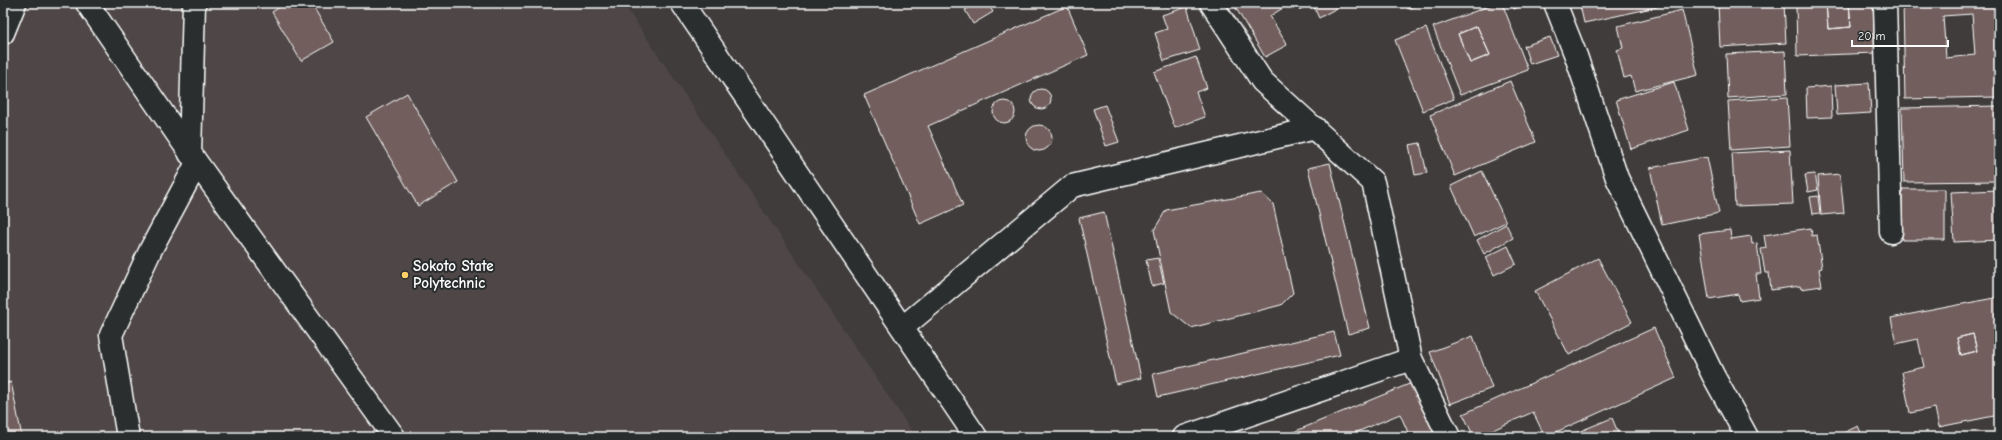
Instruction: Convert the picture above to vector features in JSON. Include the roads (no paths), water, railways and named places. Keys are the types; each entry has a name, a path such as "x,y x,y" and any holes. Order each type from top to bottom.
{"street":[{"path":"3,33 15,3"},
{"path":"87,3 193,158 394,437"},
{"path":"128,437 111,335 193,158 194,3"},
{"path":"682,3 976,437"},
{"path":"1211,3 1262,81 1373,182 1412,359 1448,437"},
{"path":"1555,3 1576,56 1617,178 1713,375 1746,437"},
{"path":"1885,3 1891,232"},
{"path":"902,328 1072,186 1315,128"},
{"path":"1184,437 1412,359"}],"place":[{"name":"Sokoto State Polytechnic","path":"405,275"}]}
